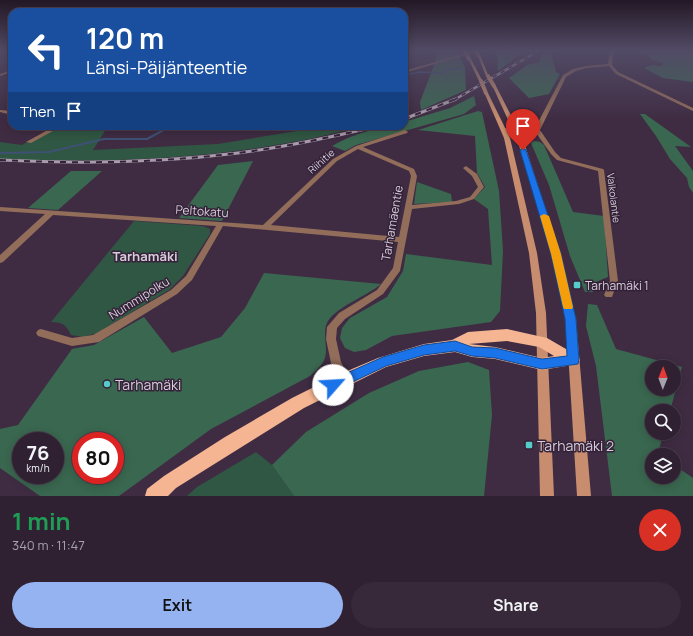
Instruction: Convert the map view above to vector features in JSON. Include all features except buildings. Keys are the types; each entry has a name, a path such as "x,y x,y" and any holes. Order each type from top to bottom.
{"highway":[{"path":"154,496 170,482 298,403 383,362 424,350 455,346 468,338 507,335 542,342 573,360"},
{"path":"455,346 472,352 495,353 542,364 573,360"}],"main road":[{"path":"477,73 504,129 518,183 533,253 541,313 547,496"},
{"path":"487,73 516,130 556,254 571,319 584,496"}],"street":[{"path":"504,129 538,130 564,76 568,73"},
{"path":"619,73 693,110"},
{"path":"29,142 52,130"},
{"name":"Valkolantie","path":"538,130 544,137 555,157 559,160 601,170 614,281 609,295"},
{"name":"Riihitie","path":"265,227 335,160 358,147 405,132"},
{"name":"Tarhamäentie","path":"345,379 336,363 330,339 332,327 342,316 380,292 397,269 414,176 412,170 405,166 358,147"},
{"path":"408,207 457,204 472,198 481,187 475,175 466,168"},
{"name":"Peltokatu","path":"0,209 265,227 402,240"},
{"path":"0,260 52,212"},
{"name":"Nummipolku","path":"41,333 72,342 95,339 174,292 189,278 220,225"}],"green space":[{"path":"431,73 465,73 466,90 421,110 420,102"},
{"path":"516,73 560,74 549,94 529,98 509,78"},
{"path":"654,73 693,73 693,82 663,78"},
{"path":"474,96 476,105 464,114 356,145 345,151 332,146 348,138 373,130 408,130 408,121 450,108"},
{"path":"478,111 482,112 499,191 503,251 500,311 491,322 392,336 366,350 354,352 345,348 340,338 342,328 350,318 387,297 403,271 406,254 492,265 488,209 474,199 485,187 477,173 475,136 418,130"},
{"path":"640,114 645,114 691,147 675,146 693,171 693,193 689,187 687,178 670,159"},
{"path":"49,130 106,130 93,150 218,144 303,130 347,130 319,137 274,145 229,152 183,156 91,160 0,159 0,142 22,145"},
{"path":"534,141 540,142 544,145 573,212 604,216 608,277 596,282 593,292 585,292 570,256 549,185 531,143"},
{"path":"253,161 222,221 179,218 218,165"},
{"path":"71,171 102,171 58,210 28,208"},
{"path":"417,182 451,194 452,202 414,204"},
{"path":"134,221 203,226 210,229 210,234 183,276 169,290 97,333 83,337 71,335 64,325 51,322"},
{"path":"264,273 381,284 345,306 328,321 325,332 326,355 320,366 310,376 211,429 119,496 40,496 23,484 64,484 64,432 12,432 12,476 0,468 0,429 18,425 72,349 94,345 144,317 172,353 221,337 245,308"},
{"path":"588,304 597,305 616,349 656,360 645,360 645,396 674,396 672,404 645,404 645,440 661,440 660,448 645,448 645,484 681,484 681,470 693,478 693,496 612,496 596,366 586,326"},
{"path":"468,362 489,370 492,415 484,496 294,496 272,465 306,432 369,393 419,371"},
{"path":"256,452 272,465 294,496 187,496 197,487"}],"waterway":[{"path":"408,74 414,73"},
{"path":"0,153 49,152 104,139 147,139 164,130"}],"railway":[{"path":"455,99 500,73"},
{"path":"408,117 455,99"},
{"path":"0,160 119,162 179,159 256,151 361,130"}],"slow traffic":[{"path":"544,216 556,254 568,307"}],"place":[{"name":"Tarhamäki 1","path":"577,285"},
{"name":"Tarhamäki","path":"107,384"},
{"name":"Tarhamäki 2","path":"529,445"}],"district":[{"name":"Tarhamäki","path":"145,256"}],"route":[{"path":"333,385 383,362 424,350 455,346 472,352 495,353 542,364 573,360 571,319 556,254 523,150"}]}
